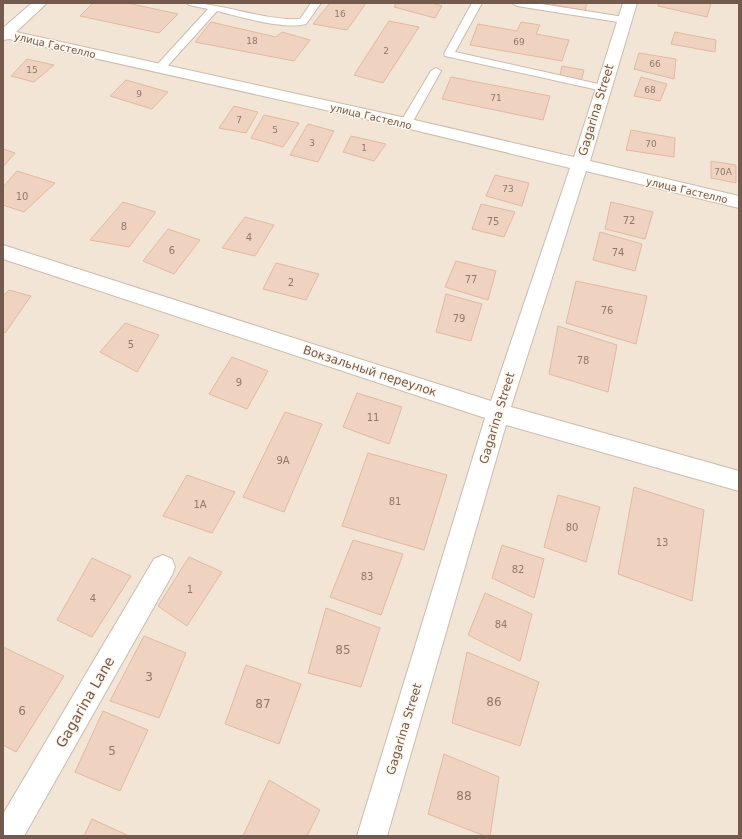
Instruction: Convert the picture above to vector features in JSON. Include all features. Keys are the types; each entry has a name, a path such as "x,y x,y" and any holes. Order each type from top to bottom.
{"street":[{"path":"4,34 40,3"},
{"name":"Gagarina Street","path":"372,836 498,413 580,164 627,11"},
{"name":"улица Гастелло","path":"4,34 406,124 739,202"},
{"name":"Вокзальный переулок","path":"3,252 498,413 739,481"},
{"name":"Gagarina Lane","path":"7,836 163,567"}],"lane":[{"path":"192,3 285,23 303,22 316,3"},
{"path":"477,3 448,54 603,88"},
{"path":"517,3 627,11"},
{"path":"159,69 215,8"},
{"path":"406,124 436,71"}],"shaded area":[{"path":"3,3 739,3 739,836 3,836"}],"building":[{"path":"93,3 127,3 178,14 159,33 80,16"},
{"path":"330,3 366,3 347,30 313,24"},
{"path":"396,3 432,3 442,6 435,18 394,7"},
{"path":"547,3 587,3 585,11"},
{"path":"659,3 711,3 707,17 658,6"},
{"path":"389,21 419,27 383,83 354,75"},
{"path":"211,22 276,37 282,32 310,40 294,61 195,42"},
{"path":"521,22 540,25 536,34 569,40 562,61 470,45 478,24 517,31"},
{"path":"675,32 716,40 715,52 671,44"},
{"path":"639,53 676,59 674,79 634,69"},
{"path":"27,59 54,65 34,82 11,76"},
{"path":"562,66 584,70 581,81 560,76"},
{"path":"451,77 550,96 543,120 442,99"},
{"path":"641,77 667,84 660,101 634,96"},
{"path":"126,80 168,92 152,109 110,96"},
{"path":"234,106 258,112 246,133 219,128"},
{"path":"264,115 299,123 283,147 251,138"},
{"path":"308,124 334,131 318,162 290,155"},
{"path":"631,130 675,138 674,157 626,150"},
{"path":"351,136 386,144 374,161 343,152"},
{"path":"3,149 15,153 3,167"},
{"path":"711,161 736,165 736,183 711,178"},
{"path":"17,171 55,183 24,212 3,205 3,187"},
{"path":"495,175 529,183 522,206 486,196"},
{"path":"123,202 156,212 129,247 90,240"},
{"path":"611,202 653,212 645,239 605,229"},
{"path":"481,204 515,212 504,237 472,229"},
{"path":"245,217 274,225 255,256 222,248"},
{"path":"168,229 200,240 174,274 143,261"},
{"path":"600,232 642,244 635,271 593,260"},
{"path":"456,261 496,271 488,300 445,287"},
{"path":"276,263 319,274 306,300 263,289"},
{"path":"576,281 647,296 636,344 566,323"},
{"path":"9,290 31,296 5,333 3,332 3,296"},
{"path":"446,294 482,304 471,341 436,332"},
{"path":"125,323 159,335 137,372 100,352"},
{"path":"558,326 617,345 608,392 549,374"},
{"path":"232,357 268,371 247,409 209,394"},
{"path":"357,393 402,407 389,444 343,427"},
{"path":"285,412 322,424 284,512 243,497"},
{"path":"368,453 447,475 424,550 342,526"},
{"path":"187,475 235,492 212,533 163,516"},
{"path":"634,487 704,510 692,601 618,574"},
{"path":"558,495 600,507 586,562 544,547"},
{"path":"353,540 403,554 381,615 330,597"},
{"path":"502,545 544,559 534,598 492,578"},
{"path":"189,557 222,572 187,626 158,606"},
{"path":"92,558 131,576 92,637 57,620"},
{"path":"485,593 532,614 520,661 468,635"},
{"path":"326,608 380,628 361,687 308,673"},
{"path":"144,636 186,653 159,718 110,701"},
{"path":"3,647 64,676 16,752 3,745"},
{"path":"467,652 539,682 520,746 452,723"},
{"path":"246,665 301,684 279,744 225,724"},
{"path":"103,711 148,730 120,791 75,772"},
{"path":"444,754 499,777 490,836 485,836 428,814"},
{"path":"269,780 320,810 307,836 243,836"},
{"path":"92,819 129,836 84,836"}]}
